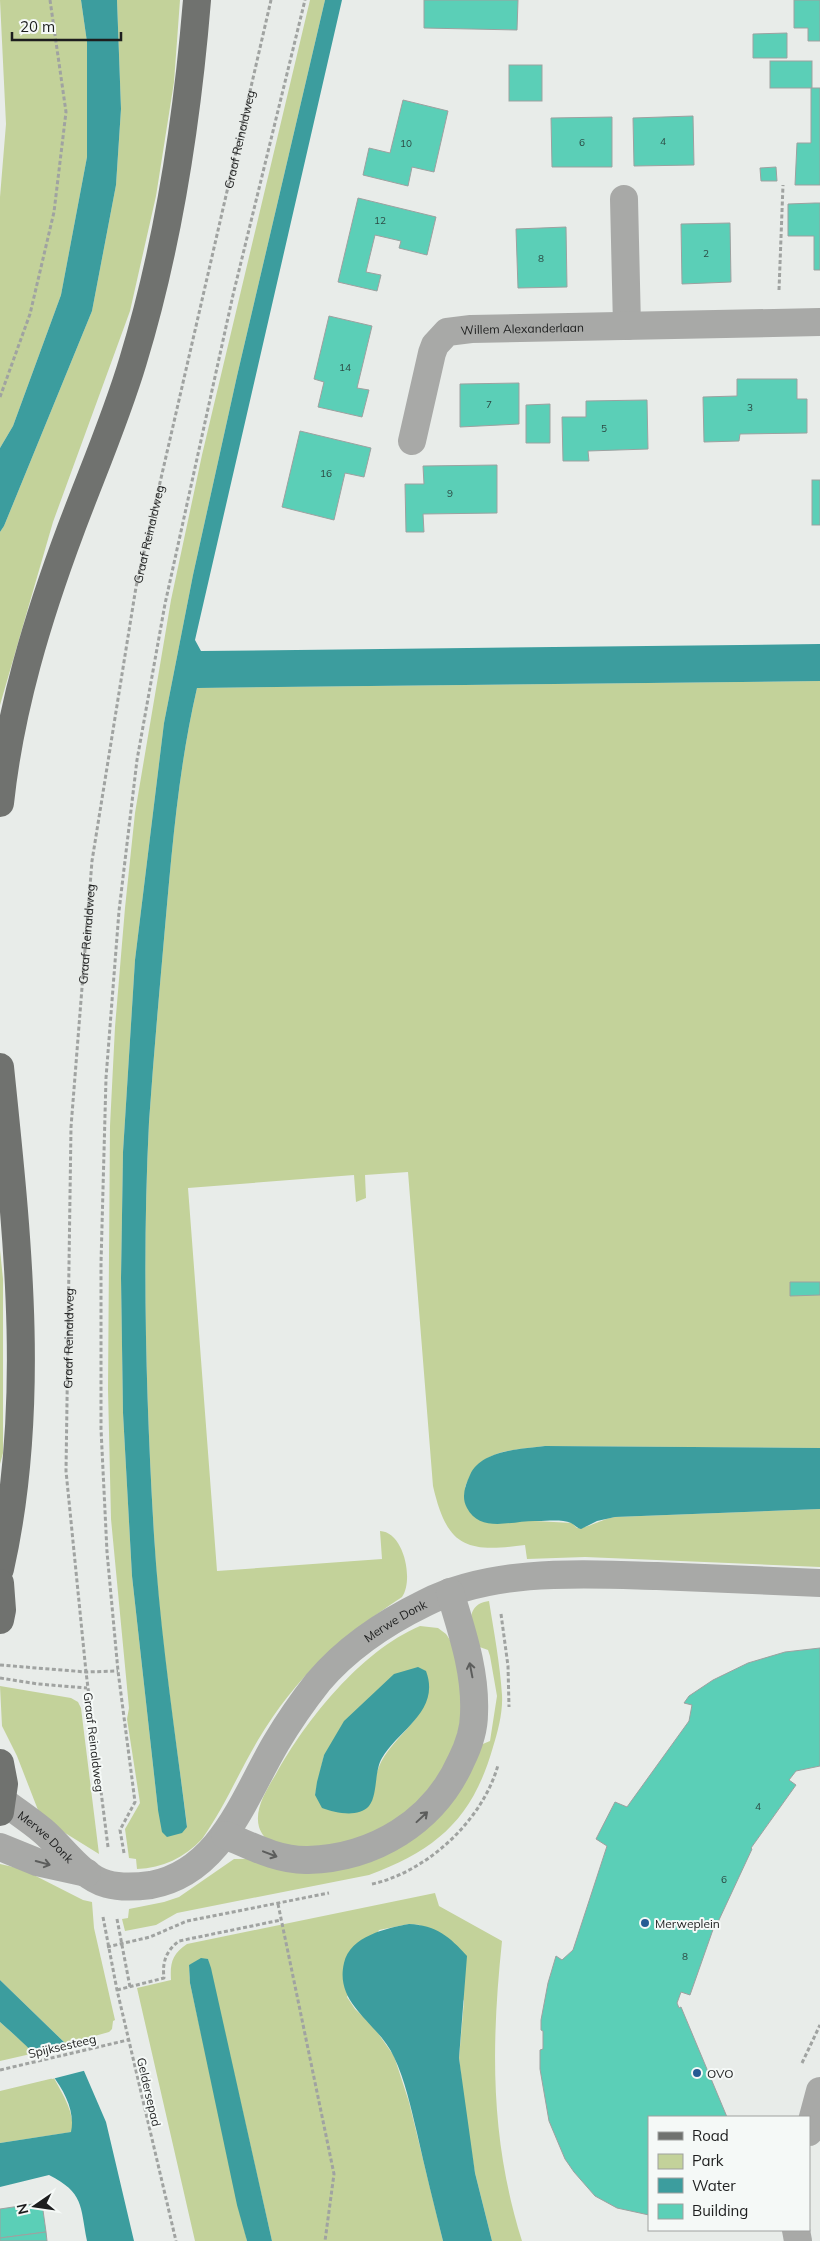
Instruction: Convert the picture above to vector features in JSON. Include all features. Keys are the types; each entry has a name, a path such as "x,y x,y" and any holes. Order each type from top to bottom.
{"main road":[{"path":"0,803 13,722 34,637 71,529 107,440 134,360 155,281 178,171 192,62 197,0"},
{"path":"0,1067 17,1230 20,1364 18,1454 10,1524 0,1569"},
{"path":"0,1583 2,1610 0,1620"},
{"path":"0,1764 4,1784 2,1807"}],"street":[{"path":"624,199 627,326"},
{"name":"Willem Alexanderlaan","path":"412,441 432,353 435,345 447,332 820,322"},
{"name":"Merwe Donk","path":"0,1847 37,1862 105,1881 136,1887 162,1882 181,1874 204,1858 225,1835 276,1742 320,1680 346,1655 374,1633 410,1611 450,1592 497,1581 539,1575 616,1575 820,1583"},
{"path":"225,1835 277,1857 307,1860 339,1856 364,1849 397,1835 421,1819 443,1794 455,1775 468,1746 474,1716 473,1681 467,1649 450,1592"},
{"name":"Merwe Donk","path":"2,1807 42,1831 105,1881"},
{"path":"810,2128 820,2090"}],"path":[{"path":"0,396 30,314 54,212 66,112 50,0"},
{"name":"Graaf Reinaldweg","path":"105,1881 109,1857 86,1672 66,1471 71,1127 92,861 136,587 271,0"},
{"path":"130,1987 117,1922 105,1881 125,1862 120,1830 135,1802 118,1672 107,1552 101,1438 101,1263 106,1078 119,911 137,760 165,604 233,295 305,0"},
{"path":"778,323 783,185"},
{"path":"0,1665 86,1672 118,1672"},
{"path":"0,1678 38,1684 88,1688"},
{"path":"278,1904 334,2174 325,2241"},
{"path":"117,1990 164,1978 164,1958 172,1946 179,1941 281,1920"},
{"name":"Geldersepad","path":"107,1947 176,2241"},
{"name":"Spijksesteeg","path":"0,2070 128,2040"}],"green space":[{"path":"0,0 81,0 87,42 87,157 61,295 13,426 0,448 0,197 6,124"},
{"path":"117,0 180,0 174,82 156,196 130,311 53,522 0,705 0,532 92,311 116,185 121,109"},
{"path":"310,0 325,0 237,376 193,575 164,723 135,960 123,1152 121,1278 123,1413 132,1576 158,1810 187,1826 163,1645 156,1572 146,1329 147,1173 152,1079 172,851 184,753 197,688 820,681 820,1448 545,1446 507,1451 487,1459 471,1475 465,1487 535,1521 572,1523 577,1528 586,1527 615,1517 820,1509 820,1567 585,1557 527,1559 525,1545 488,1548 474,1546 462,1541 453,1534 445,1522 433,1486 408,1172 365,1175 366,1198 356,1202 354,1175 188,1188 217,1571 382,1559 380,1531 388,1533 401,1548 407,1569 407,1580 402,1597 339,1644 304,1677 288,1696 258,1740 202,1839 188,1852 172,1861 156,1867 137,1869 136,1859 129,1858 125,1829 140,1803 127,1719 129,1708 111,1519 108,1389 110,1126 115,1027 125,908 135,813 171,600 202,455"},
{"path":"0,1250 3,1279 3,1453 0,1464"},
{"path":"489,1601 501,1683 502,1708 500,1721 485,1772 475,1793 463,1812 449,1828 433,1842 414,1854 369,1875 177,1913 156,1925 125,1931 122,1919 128,1918 129,1909 179,1897 234,1859 367,1858 478,1746 490,1741 497,1696 488,1650 474,1645 471,1624 472,1612 481,1603"},
{"path":"420,1626 438,1628 446,1634 452,1643 466,1702 447,1773 395,1827 332,1848 272,1845 260,1830 258,1813 265,1793 288,1753 319,1710 337,1689 377,1652 398,1637","holes":["416,1718 382,1760 375,1780 374,1792 315,1795 324,1755"]},
{"path":"0,1686 71,1698 78,1702 81,1708 99,1854 49,1823 38,1810 17,1756 2,1726"},
{"path":"0,1864 22,1869 83,1900 92,1902 94,1928 115,2020 109,2032 66,2044 0,1980"},
{"path":"435,1893 439,1906 502,1941 496,2018 496,2092 504,2166 522,2241 492,2241 475,2173 466,2120 459,2058 464,2001 420,1925 409,1924 379,1930 347,1997 355,2009 373,2026 394,2056 409,2102 443,2241 272,2241 208,1959 189,1965 190,1983 247,2241 195,2241 137,1988 171,1980 173,1959 178,1951 187,1944"},
{"path":"0,2022 35,2053 0,2061"},
{"path":"54,2078 70,2111 72,2132 0,2143 0,2091"}],"water":[{"path":"81,0 117,0 121,109 116,185 92,311 0,532 0,448 13,426 61,295 87,157 87,42"},
{"path":"325,0 342,0 195,640 201,651 820,644 820,681 197,688 184,753 172,851 152,1079 147,1173 146,1329 154,1535 164,1645 187,1827 182,1833 167,1837 162,1832 158,1810 132,1576 123,1413 121,1278 123,1152 135,960 164,723 193,575 237,376"},
{"path":"545,1446 820,1448 820,1509 615,1517 597,1521 581,1529 563,1521 528,1521 498,1524 480,1521 473,1516 465,1504 464,1496 468,1479 475,1467 483,1460 503,1452"},
{"path":"418,1667 426,1671 429,1685 428,1698 416,1719 382,1758 378,1769 374,1796 369,1806 364,1810 353,1813 340,1813 322,1808 315,1795 317,1782 324,1755 344,1721 394,1674"},
{"path":"409,1924 427,1927 442,1933 467,1956 459,2058 475,2173 492,2241 443,2241 410,2104 398,2066 387,2045 351,2002 345,1991 343,1978 344,1963 354,1946 361,1940 380,1931"},
{"path":"201,1958 208,1959 211,1968 272,2241 247,2241 237,2205 190,1983 189,1965"},
{"path":"0,1980 66,2044 84,2071 106,2122 134,2241 87,2241 81,2209 75,2194 49,2175 0,2187 0,2143 71,2132 72,2116 68,2101 49,2071 0,2022"}],"pier":[{"path":"70,2045 87,2070 52,2079 32,2054"}],"building":[{"path":"424,0 518,0 517,30 424,28"},
{"path":"794,0 820,0 820,41 808,41 808,28 794,28"},
{"path":"787,33 787,58 753,58 753,34"},
{"path":"770,61 812,61 812,88 770,88"},
{"path":"509,65 542,65 542,101 509,101"},
{"path":"811,88 820,88 820,185 795,185 797,143 811,143"},
{"path":"403,100 448,111 434,172 412,167 408,186 363,175 369,148 390,153"},
{"path":"693,116 694,165 634,166 633,118"},
{"path":"612,117 612,167 552,167 551,118"},
{"path":"776,167 777,181 761,181 760,168"},
{"path":"358,198 436,217 427,255 399,248 401,241 375,235 366,272 381,275 377,291 338,282"},
{"path":"820,203 820,270 814,270 814,236 788,236 788,204"},
{"path":"730,223 731,282 682,284 681,224"},
{"path":"566,227 567,287 518,288 516,229"},
{"path":"329,316 372,326 357,388 369,390 362,417 318,407 324,382 314,379"},
{"path":"737,379 797,379 797,399 807,399 807,433 740,434 739,441 704,442 703,397 737,396"},
{"path":"519,383 519,424 460,427 460,384"},
{"path":"647,400 648,449 588,451 589,461 563,461 562,417 586,417 586,401"},
{"path":"550,404 550,443 526,443 526,405"},
{"path":"300,431 371,448 364,477 345,473 334,520 282,507"},
{"path":"497,465 497,513 423,514 424,532 406,532 405,484 424,484 423,466"},
{"path":"812,480 820,480 820,525 812,525"},
{"path":"790,1282 820,1282 820,1295 790,1296"},
{"path":"820,1648 820,1766 796,1771 789,1780 796,1785 751,1848 718,1922 716,1921 690,1995 681,1992 677,2003 679,2008 681,2007 727,2116 648,2116 648,2215 617,2208 595,2196 574,2172 565,2159 549,2121 540,2069 540,2050 543,2049 541,2020 548,1983 556,1956 562,1960 573,1950 607,1846 596,1839 615,1802 627,1807 689,1721 692,1705 684,1703 689,1696 713,1680 748,1663 785,1652"},
{"path":"42,2203 46,2232 0,2238 0,2209"},
{"path":"46,2232 47,2241 0,2241 0,2238"}],"place":[{"name":"Merweplein","path":"645,1923"},
{"name":"OVO","path":"697,2073"}]}
